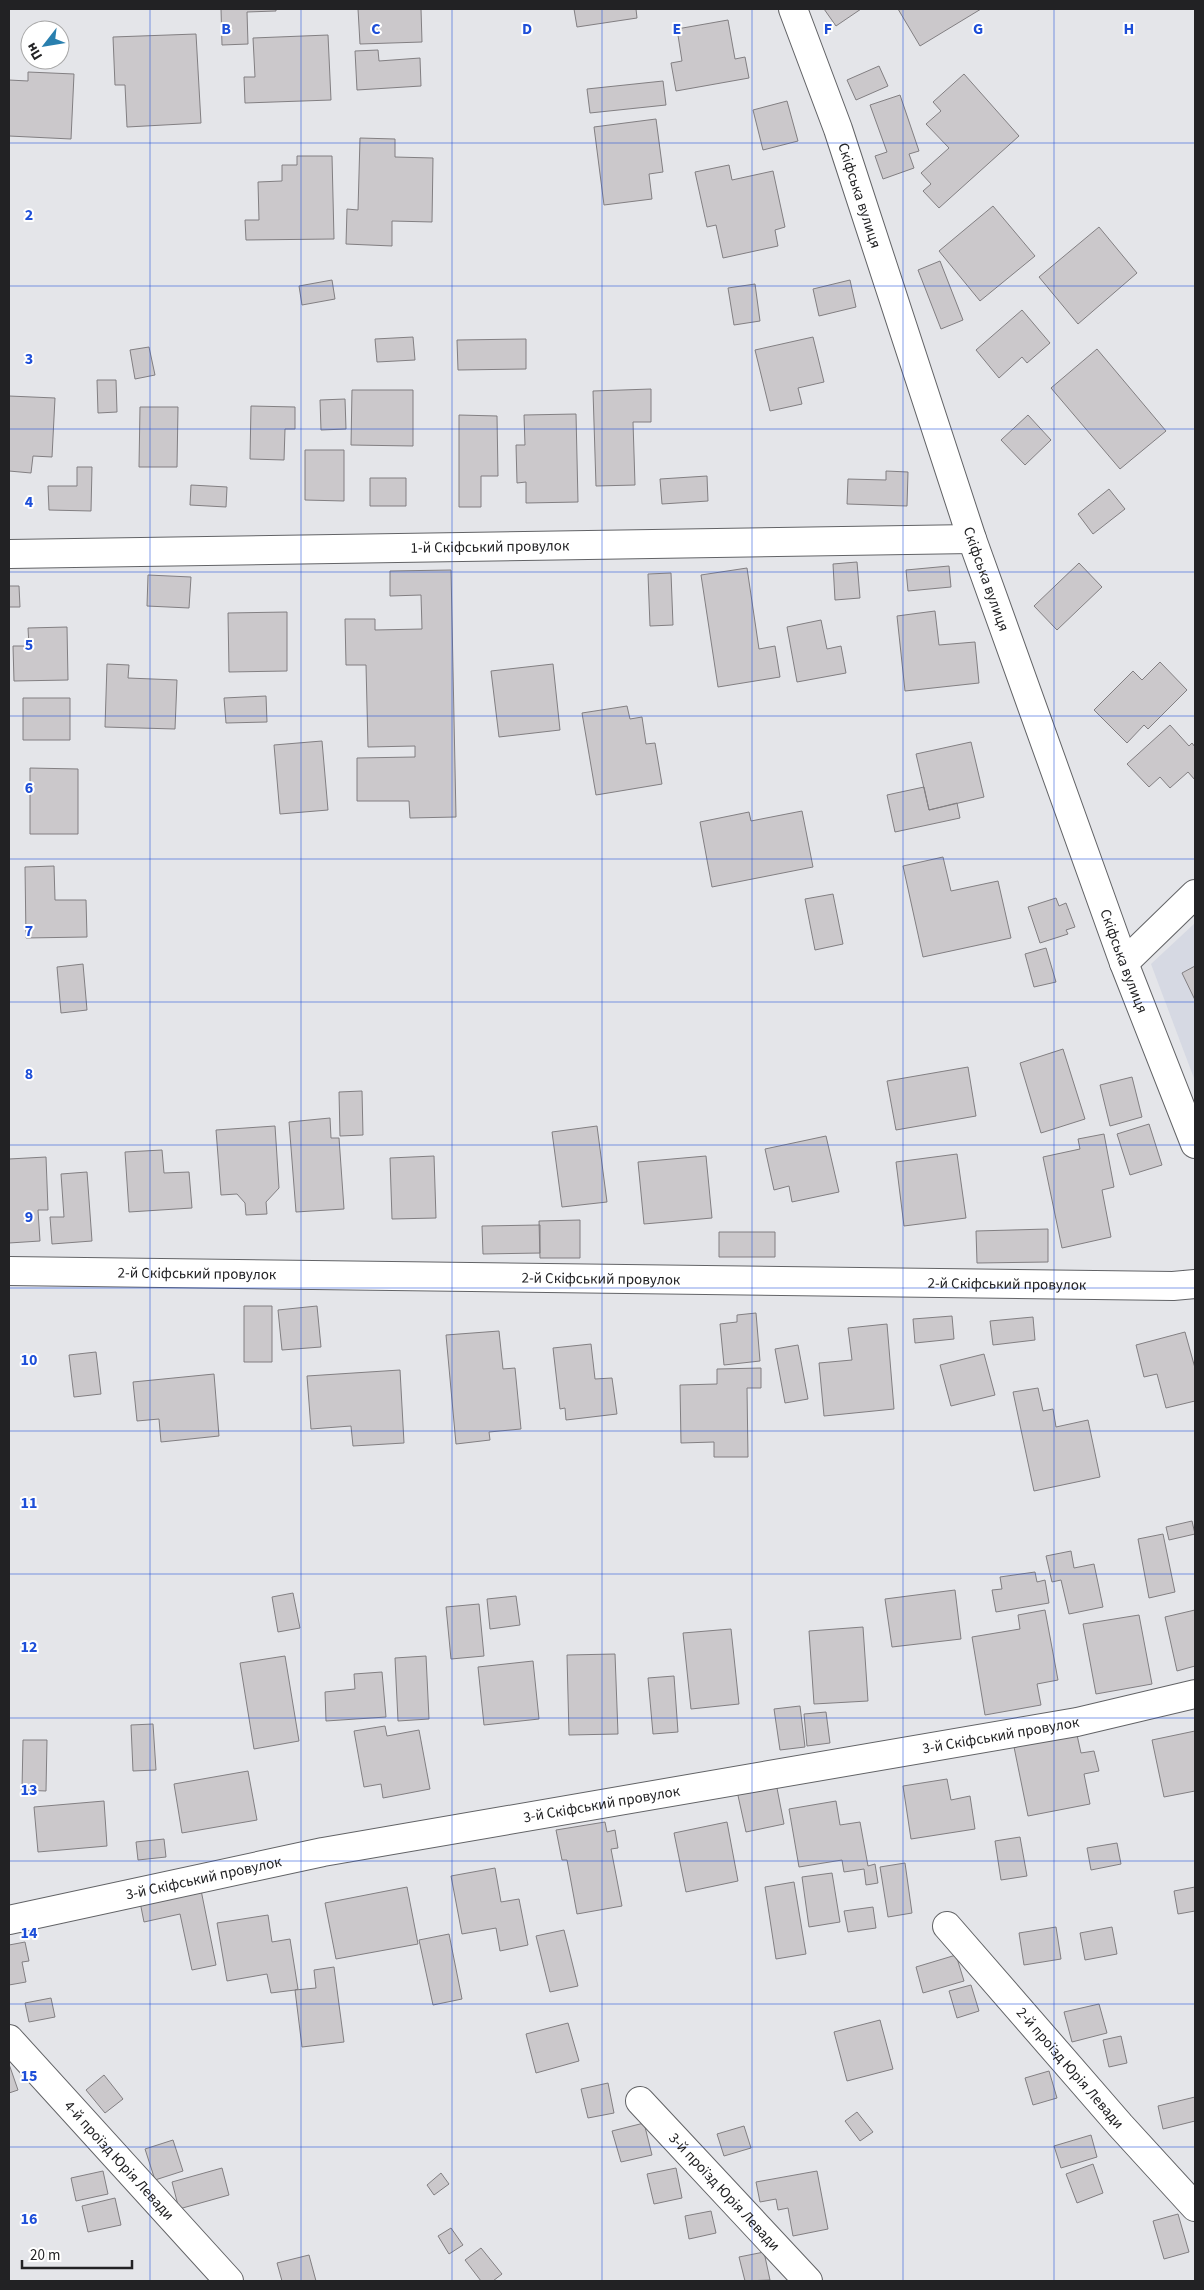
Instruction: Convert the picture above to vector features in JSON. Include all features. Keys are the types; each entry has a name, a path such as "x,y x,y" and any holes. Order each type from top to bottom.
{"street":[{"name":"Скіфська вулиця","path":"792,9 838,129 972,539 1124,963 1195,1144"},
{"name":"1-й Скіфський провулок","path":"9,554 972,539"},
{"path":"1124,963 1195,894"},
{"name":"2-й Скіфський провулок","path":"9,1271 1173,1286 1195,1284"},
{"name":"3-й Скіфський провулок","path":"9,1920 324,1852 1076,1722 1195,1694"},
{"name":"2-й проїзд Юрія Левади","path":"947,1926 1120,2126 1195,2207"},
{"name":"4-й проїзд Юрія Левади","path":"9,2040 229,2281"},
{"name":"3-й проїзд Юрія Левади","path":"640,2101 808,2281"}],"shaded area":[{"path":"1195,923 1195,1081 1151,964"}],"building":[{"path":"221,9 276,9 276,11 247,12 248,44 222,45"},
{"path":"358,9 421,9 422,42 360,44"},
{"path":"574,9 636,9 637,18 577,27"},
{"path":"824,9 861,9 836,26"},
{"path":"898,9 981,9 920,46"},
{"path":"728,20 735,59 745,57 749,78 676,91 671,63 682,61 677,29"},
{"path":"196,34 201,123 127,127 125,85 115,85 113,37"},
{"path":"328,35 331,100 245,103 244,77 255,77 253,38"},
{"path":"378,50 379,61 420,58 421,86 357,90 355,51"},
{"path":"879,66 888,86 856,100 847,80"},
{"path":"28,72 74,74 71,139 9,136 9,80 28,81"},
{"path":"964,74 1019,136 939,208 923,191 931,184 921,173 949,148 926,124 941,111 933,102"},
{"path":"663,81 666,105 590,113 587,89"},
{"path":"900,95 919,151 909,154 914,168 883,179 875,156 887,152 870,105"},
{"path":"787,101 798,141 763,150 753,110"},
{"path":"656,119 663,172 649,174 652,199 604,205 594,127"},
{"path":"360,138 395,139 395,157 433,158 432,222 392,221 392,246 346,244 347,209 358,210"},
{"path":"297,156 332,156 334,239 246,240 245,220 259,220 258,182 282,181 282,165 297,165"},
{"path":"729,165 732,180 773,171 785,227 775,230 778,246 723,258 716,225 707,227 695,172"},
{"path":"993,206 1035,256 980,301 939,251"},
{"path":"1099,227 1137,273 1078,324 1039,277"},
{"path":"940,261 963,320 941,329 918,270"},
{"path":"332,280 335,299 302,305 299,286"},
{"path":"850,280 856,307 819,316 813,289"},
{"path":"755,284 760,321 734,325 728,288"},
{"path":"1022,310 1050,343 1027,363 1022,357 999,378 976,350"},
{"path":"413,337 415,360 377,362 375,339"},
{"path":"813,337 824,382 798,388 802,404 770,411 755,350"},
{"path":"526,339 526,369 458,370 457,340"},
{"path":"149,347 155,375 135,379 130,350"},
{"path":"1097,349 1166,431 1120,469 1051,388"},
{"path":"97,380 116,380 117,412 98,413"},
{"path":"651,389 651,422 633,422 635,485 596,486 593,391"},
{"path":"352,390 413,390 413,446 351,445"},
{"path":"9,396 55,398 52,457 33,456 31,473 9,471"},
{"path":"345,399 346,429 321,430 320,400"},
{"path":"251,406 295,407 295,429 285,429 284,460 250,459"},
{"path":"140,407 178,407 177,467 139,467"},
{"path":"576,414 578,502 526,503 526,482 517,483 516,445 525,445 524,415"},
{"path":"459,415 497,416 498,476 481,476 481,507 459,507"},
{"path":"1028,415 1051,440 1025,465 1001,440"},
{"path":"305,450 344,450 344,501 305,500"},
{"path":"77,467 92,467 91,511 49,510 48,486 77,486"},
{"path":"886,471 908,472 907,506 847,504 848,479 886,480"},
{"path":"707,476 708,501 662,504 660,479"},
{"path":"370,478 406,478 406,506 370,506"},
{"path":"191,485 227,487 226,507 190,505"},
{"path":"1109,489 1125,509 1093,534 1078,514"},
{"path":"857,562 860,598 835,600 833,564"},
{"path":"1079,563 1102,587 1057,630 1034,606"},
{"path":"949,566 951,587 908,591 906,570"},
{"path":"747,568 759,649 775,646 780,677 718,687 701,575"},
{"path":"451,570 456,817 410,818 409,801 357,801 357,758 415,757 415,746 368,747 366,665 346,665 345,619 375,619 375,630 422,629 421,595 390,596 390,571"},
{"path":"671,573 673,625 650,626 648,574"},
{"path":"148,575 191,577 189,608 147,606"},
{"path":"9,586 19,586 20,607 9,607"},
{"path":"935,611 939,645 975,642 979,683 905,691 897,616"},
{"path":"287,612 287,671 229,672 228,613"},
{"path":"821,620 827,649 841,646 846,673 797,682 787,627"},
{"path":"67,627 68,680 14,681 13,646 29,646 28,628"},
{"path":"1160,662 1187,690 1148,729 1144,725 1127,743 1094,710 1133,671 1142,680"},
{"path":"107,664 129,665 128,678 177,680 175,729 105,727"},
{"path":"553,664 560,730 499,737 491,671"},
{"path":"266,696 267,722 226,723 224,698"},
{"path":"23,698 70,698 70,740 23,740"},
{"path":"627,706 630,719 642,717 646,744 655,743 662,784 596,795 582,713"},
{"path":"1170,725 1189,746 1192,743 1195,747 1195,780 1188,772 1170,788 1160,777 1149,787 1127,764"},
{"path":"322,741 328,810 280,814 274,745"},
{"path":"971,742 984,797 929,810 916,754"},
{"path":"30,768 78,769 78,834 30,834"},
{"path":"924,787 929,810 957,803 960,818 895,832 887,795"},
{"path":"802,811 813,867 712,887 700,822 749,812 751,821"},
{"path":"943,857 951,891 998,881 1011,938 923,957 903,866"},
{"path":"54,866 55,900 86,900 87,937 26,938 25,867"},
{"path":"833,894 843,944 815,950 805,899"},
{"path":"1056,898 1059,906 1066,903 1075,927 1066,930 1068,934 1040,943 1028,907"},
{"path":"1046,948 1056,982 1034,987 1025,954"},
{"path":"83,964 87,1010 61,1013 57,967"},
{"path":"1195,966 1195,1000 1182,973"},
{"path":"1063,1049 1085,1119 1041,1133 1020,1063"},
{"path":"968,1067 976,1116 896,1130 887,1081"},
{"path":"1132,1077 1142,1117 1110,1126 1100,1085"},
{"path":"362,1091 363,1135 340,1136 339,1092"},
{"path":"330,1118 331,1138 339,1138 344,1209 296,1212 289,1122"},
{"path":"1149,1124 1162,1165 1130,1175 1117,1134"},
{"path":"275,1126 279,1188 266,1202 267,1214 246,1215 245,1203 237,1194 221,1195 216,1130"},
{"path":"597,1126 607,1202 562,1207 552,1132"},
{"path":"1104,1134 1114,1187 1102,1190 1111,1237 1062,1248 1043,1157 1080,1149 1078,1139"},
{"path":"826,1136 839,1192 792,1202 789,1186 774,1190 765,1149"},
{"path":"162,1150 164,1173 189,1172 192,1208 129,1212 125,1152"},
{"path":"957,1154 966,1218 904,1226 896,1162"},
{"path":"434,1156 436,1218 392,1219 390,1158"},
{"path":"706,1156 712,1218 644,1224 638,1162"},
{"path":"46,1157 48,1210 38,1210 40,1241 9,1243 9,1159"},
{"path":"87,1172 92,1241 52,1244 50,1217 64,1217 61,1174"},
{"path":"580,1220 580,1258 540,1258 539,1221"},
{"path":"540,1225 540,1253 483,1254 482,1226"},
{"path":"1048,1229 1048,1262 977,1263 976,1231"},
{"path":"719,1232 775,1232 775,1257 719,1257"},
{"path":"244,1306 272,1306 272,1362 244,1362"},
{"path":"317,1306 321,1347 282,1350 278,1310"},
{"path":"756,1313 760,1361 724,1365 720,1324 737,1322 737,1315"},
{"path":"952,1316 954,1339 915,1343 913,1319"},
{"path":"1033,1317 1035,1340 993,1345 990,1321"},
{"path":"887,1324 894,1409 824,1416 819,1363 852,1360 848,1328"},
{"path":"499,1331 503,1369 515,1368 521,1429 489,1432 490,1440 456,1444 446,1335"},
{"path":"1185,1332 1195,1368 1195,1401 1166,1408 1157,1374 1144,1377 1136,1345"},
{"path":"591,1344 595,1379 612,1378 617,1414 566,1420 565,1408 560,1409 553,1348"},
{"path":"798,1345 808,1399 785,1403 775,1349"},
{"path":"96,1352 101,1394 74,1397 69,1355"},
{"path":"984,1354 995,1395 951,1406 940,1365"},
{"path":"761,1368 761,1388 747,1388 748,1457 714,1457 714,1442 681,1443 680,1385 717,1384 717,1369"},
{"path":"400,1370 404,1443 353,1446 351,1426 311,1429 307,1376"},
{"path":"214,1374 219,1436 161,1442 159,1419 137,1421 133,1382"},
{"path":"1038,1388 1043,1411 1053,1409 1056,1427 1088,1420 1100,1477 1034,1491 1013,1392"},
{"path":"1192,1521 1195,1534 1169,1540 1166,1527"},
{"path":"1163,1534 1175,1592 1149,1598 1138,1539"},
{"path":"1071,1551 1074,1568 1094,1564 1103,1607 1069,1614 1061,1580 1052,1582 1046,1556"},
{"path":"1035,1572 1037,1582 1045,1580 1049,1603 996,1612 992,1590 1002,1589 1000,1577"},
{"path":"955,1590 961,1639 892,1647 885,1599"},
{"path":"293,1593 300,1628 278,1632 272,1597"},
{"path":"516,1596 520,1625 490,1629 487,1599"},
{"path":"479,1604 484,1656 451,1659 446,1607"},
{"path":"1045,1610 1058,1680 1037,1684 1041,1705 985,1715 972,1637 1020,1629 1018,1615"},
{"path":"1195,1610 1195,1666 1177,1671 1165,1617"},
{"path":"1139,1615 1152,1684 1096,1694 1083,1624"},
{"path":"863,1627 868,1701 814,1704 809,1631"},
{"path":"731,1629 739,1704 691,1709 683,1633"},
{"path":"615,1654 618,1734 569,1735 567,1655"},
{"path":"285,1656 299,1741 254,1749 240,1663"},
{"path":"426,1656 429,1719 398,1721 395,1658"},
{"path":"533,1661 539,1719 484,1725 478,1667"},
{"path":"382,1672 386,1717 326,1721 325,1692 355,1689 354,1674"},
{"path":"674,1676 678,1732 653,1734 648,1678"},
{"path":"800,1706 805,1747 780,1750 774,1709"},
{"path":"826,1712 830,1743 807,1746 804,1714"},
{"path":"153,1724 156,1770 133,1771 131,1725"},
{"path":"385,1726 387,1736 419,1730 430,1789 383,1798 381,1784 364,1787 354,1731"},
{"path":"1195,1731 1195,1791 1164,1797 1152,1740"},
{"path":"1077,1735 1081,1753 1094,1751 1099,1771 1084,1774 1090,1804 1028,1816 1014,1747"},
{"path":"23,1740 47,1740 46,1791 22,1790"},
{"path":"248,1771 257,1820 182,1833 174,1784"},
{"path":"947,1779 951,1800 970,1796 975,1829 911,1839 903,1786"},
{"path":"776,1783 784,1824 746,1832 737,1791"},
{"path":"104,1801 107,1846 38,1852 34,1807"},
{"path":"836,1801 840,1825 860,1822 868,1866 875,1864 878,1883 866,1885 864,1869 844,1872 842,1860 799,1867 789,1809"},
{"path":"605,1822 607,1832 615,1830 618,1848 611,1849 622,1906 577,1914 567,1860 562,1860 556,1830"},
{"path":"727,1822 738,1881 686,1892 674,1833"},
{"path":"1020,1837 1027,1876 1001,1880 995,1841"},
{"path":"164,1839 166,1857 138,1860 136,1842"},
{"path":"1117,1843 1121,1864 1091,1870 1087,1848"},
{"path":"905,1863 912,1913 888,1917 880,1867"},
{"path":"495,1868 501,1902 519,1899 528,1945 500,1951 496,1928 462,1934 451,1876"},
{"path":"832,1873 840,1922 809,1927 802,1877"},
{"path":"794,1882 806,1954 776,1959 765,1887"},
{"path":"407,1887 418,1944 336,1959 325,1903"},
{"path":"1195,1887 1195,1911 1178,1914 1174,1891"},
{"path":"201,1890 216,1965 192,1970 180,1914 144,1922 140,1902"},
{"path":"873,1907 876,1928 848,1932 844,1911"},
{"path":"268,1915 272,1942 290,1939 298,1989 271,1993 267,1974 227,1981 217,1923"},
{"path":"1056,1927 1061,1959 1024,1965 1019,1933"},
{"path":"1112,1927 1117,1954 1085,1960 1080,1933"},
{"path":"564,1930 578,1986 550,1992 536,1936"},
{"path":"449,1934 462,1999 433,2005 419,1940"},
{"path":"25,1942 29,1961 22,1962 26,1982 9,1985 9,1945"},
{"path":"956,1955 964,1981 923,1993 916,1967"},
{"path":"334,1967 344,2042 302,2047 295,1990 316,1988 314,1970"},
{"path":"971,1985 979,2011 957,2018 949,1991"},
{"path":"51,1998 55,2017 29,2022 25,2003"},
{"path":"1099,2004 1107,2033 1072,2042 1064,2012"},
{"path":"880,2020 893,2069 847,2081 834,2032"},
{"path":"568,2023 579,2061 536,2073 526,2034"},
{"path":"1121,2036 1127,2063 1109,2067 1103,2040"},
{"path":"9,2064 18,2090 9,2093"},
{"path":"1049,2071 1057,2098 1033,2105 1025,2078"},
{"path":"104,2075 123,2099 105,2113 86,2090"},
{"path":"608,2083 614,2113 588,2118 581,2089"},
{"path":"1195,2097 1195,2121 1163,2129 1158,2106"},
{"path":"857,2112 873,2132 860,2141 845,2121"},
{"path":"644,2123 652,2155 621,2162 612,2131"},
{"path":"744,2126 751,2148 724,2156 717,2134"},
{"path":"1091,2135 1097,2157 1061,2168 1054,2146"},
{"path":"173,2140 183,2171 155,2180 145,2149"},
{"path":"1093,2164 1103,2193 1077,2203 1066,2174"},
{"path":"222,2168 229,2195 179,2209 172,2182"},
{"path":"676,2168 682,2198 654,2204 647,2174"},
{"path":"103,2171 108,2194 76,2201 71,2178"},
{"path":"817,2171 828,2229 793,2236 788,2208 778,2210 776,2199 760,2202 756,2182"},
{"path":"441,2173 449,2184 434,2195 427,2185"},
{"path":"115,2198 121,2225 88,2232 82,2206"},
{"path":"711,2211 716,2233 689,2239 685,2216"},
{"path":"1178,2214 1189,2252 1164,2259 1153,2221"},
{"path":"451,2228 463,2245 449,2254 438,2236"},
{"path":"481,2248 502,2274 493,2281 481,2281 465,2260"},
{"path":"764,2252 770,2280 745,2281 739,2257"},
{"path":"309,2255 316,2281 282,2281 277,2263"}]}
